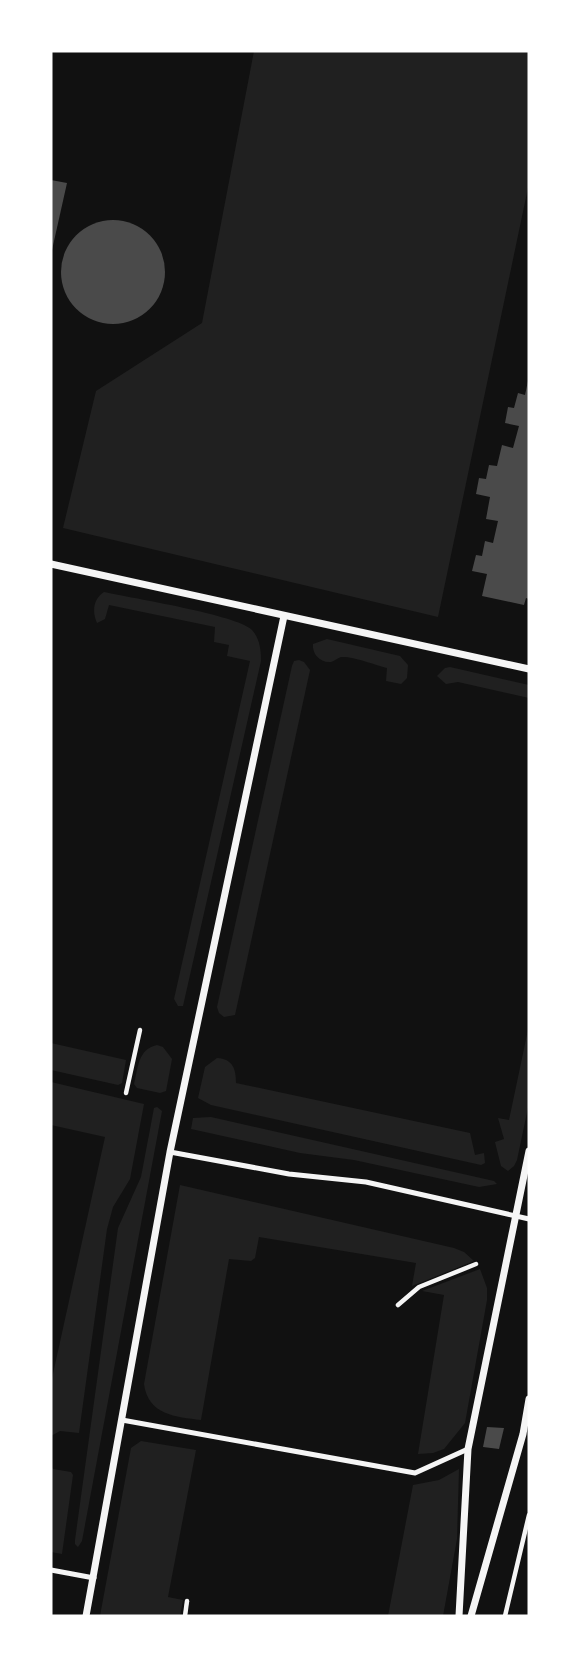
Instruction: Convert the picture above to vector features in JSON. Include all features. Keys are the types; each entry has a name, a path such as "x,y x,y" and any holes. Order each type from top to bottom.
{"street":[{"path":"51,564 529,669"},
{"path":"86,1616 170,1152 284,616"},
{"path":"459,1616 468,1449 529,1151"},
{"path":"471,1616 523,1434 529,1399"}],"lane":[{"path":"170,1152 289,1174 366,1182 529,1219"},
{"path":"122,1420 415,1473 468,1449"},
{"path":"51,1570 94,1578"}],"path":[{"path":"126,1093 140,1030"},
{"path":"397,1305 419,1287 476,1264"},
{"path":"505,1616 529,1515"},
{"path":"184,1616 187,1601"}],"shaded area":[{"path":"254,51 529,51 529,183 438,617 63,528 96,391 202,323"},
{"path":"104,592 206,613 243,624 255,633 260,649 261,661 183,1006 178,1006 174,999 250,661 227,656 229,645 214,642 215,627 109,605 105,619 97,623 95,606"},
{"path":"327,639 400,656 408,665 407,678 401,684 386,681 387,668 351,658 323,661 315,654 313,644"},
{"path":"299,660 310,670 235,1015 224,1017 217,1007 292,666 294,661"},
{"path":"450,667 529,685 529,698 458,682 446,684 437,676"},
{"path":"529,1025 529,1103 517,1160 508,1171 501,1166 495,1142 504,1139 498,1118 509,1120"},
{"path":"51,1043 126,1060 122,1083 118,1085 51,1070"},
{"path":"157,1045 163,1047 172,1059 166,1091 160,1093 137,1088 134,1084 142,1055"},
{"path":"217,1058 230,1063 236,1083 470,1133 475,1155 484,1153 485,1163 481,1165 211,1105 198,1098 205,1067"},
{"path":"51,1082 144,1104 130,1179 113,1207 107,1229 79,1433 60,1431 51,1436 51,1383 105,1137 51,1125"},
{"path":"154,1108 162,1111 82,1541 78,1547 75,1540 118,1228 141,1177"},
{"path":"211,1117 494,1181 497,1184 479,1187 191,1129 193,1118"},
{"path":"180,1185 454,1248 474,1261 412,1286 416,1263 259,1237 255,1258 251,1261 229,1259 201,1420 173,1415 157,1408 151,1402 144,1384"},
{"path":"480,1269 487,1288 487,1300 465,1423 444,1449 418,1454 444,1295 422,1291"},
{"path":"141,1441 196,1450 168,1597 183,1600 180,1616 100,1616 131,1448"},
{"path":"51,1466 73,1475 62,1554 51,1552"},
{"path":"459,1469 457,1539 443,1616 388,1616 413,1485 439,1480"}],"building":[{"path":"51,180 67,183 52,250 51,250"},
{"path":"113,220 133,224 150,235 161,252 165,272 161,292 150,309 133,320 113,324 93,320 76,309 65,292 61,272 65,252 76,235 93,224"},
{"path":"528,381 529,599 526,598 524,605 482,596 487,574 472,571 476,555 482,556 485,541 493,543 498,521 486,519 490,497 476,494 479,478 486,479 489,465 497,466 502,445 513,448 519,426 505,423 508,407 514,408 518,393 525,395"},
{"path":"487,1427 504,1428 499,1449 483,1447"}]}
